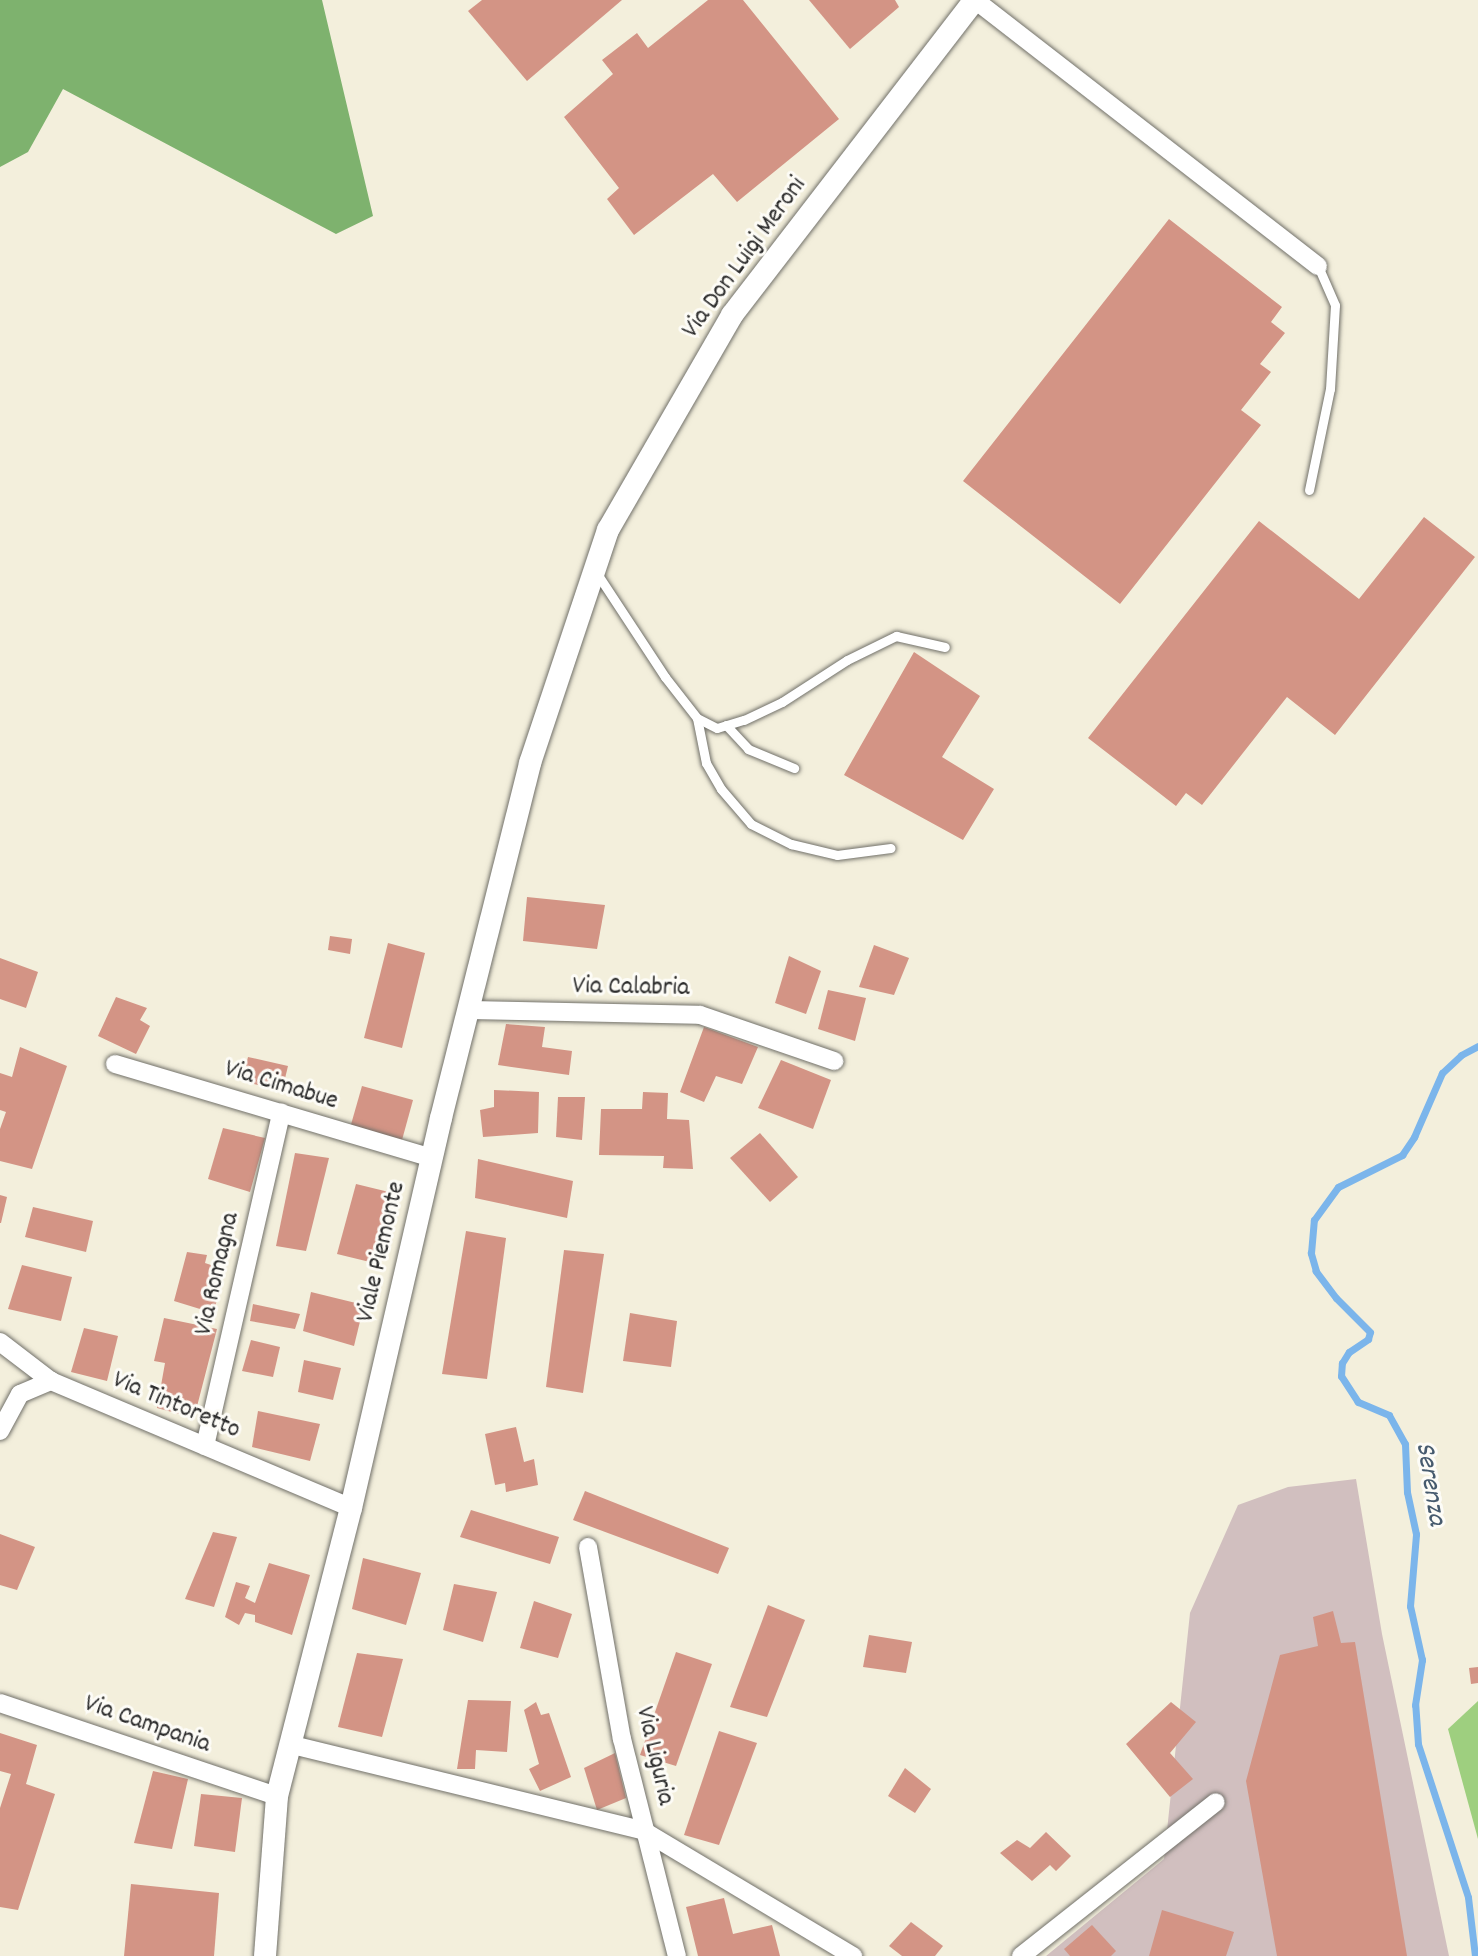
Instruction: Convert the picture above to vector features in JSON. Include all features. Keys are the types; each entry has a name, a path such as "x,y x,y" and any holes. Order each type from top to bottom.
{"street":[{"path":"975,0 1318,266"},
{"name":"Via Don Luigi Meroni","path":"594,569 608,530 732,315 975,0"},
{"name":"Viale Piemonte","path":"265,1956 277,1796 351,1508 432,1158 530,763 594,569"},
{"name":"Via Calabria","path":"468,1010 700,1015 834,1061"},
{"name":"Via Cimabue","path":"115,1064 432,1158"},
{"name":"Via Romagna","path":"205,1446 281,1113"},
{"name":"Via Tintoretto","path":"0,1342 51,1381 351,1508"},
{"path":"0,1431 20,1394 51,1381"},
{"name":"Via Liguria","path":"588,1547 622,1739 644,1831 853,1956"},
{"name":"Via Campania","path":"0,1703 277,1796"},
{"path":"292,1745 644,1831 677,1956"},
{"path":"1021,1956 1216,1802"}],"lane":[{"path":"1309,490 1330,389 1335,305 1318,266"},
{"path":"594,569 665,677 697,718 717,728 782,702 847,660 896,636 945,647"},
{"path":"697,718 706,763 721,789 751,824 791,844 837,855 891,848"},
{"path":"726,725 748,749 794,768"}],"shaded area":[{"path":"1356,1479 1382,1634 1449,1956 1046,1956 1164,1859 1190,1613 1238,1505 1288,1487"}],"green space":[{"path":"0,0 322,0 373,216 336,234 63,89 28,152 0,167"},
{"path":"1478,1701 1478,1839 1448,1729"}],"building":[{"path":"482,0 622,0 527,81 468,11"},
{"path":"708,0 743,0 839,119 737,202 713,174 634,235 607,199 619,188 564,117 613,74 602,60 637,33 648,48"},
{"path":"809,0 895,0 899,7 850,49"},
{"path":"1169,219 1282,307 1271,322 1285,333 1260,364 1271,372 1241,410 1261,425 1120,604 963,481"},
{"path":"1424,517 1475,557 1335,735 1287,697 1202,805 1186,793 1176,806 1088,738 1259,521 1359,599"},
{"path":"914,652 980,696 942,757 994,789 963,840 844,775"},
{"path":"527,897 605,905 597,949 523,941"},
{"path":"330,936 352,939 350,954 328,950"},
{"path":"388,943 425,953 402,1048 364,1038"},
{"path":"874,945 909,958 894,995 859,987"},
{"path":"789,956 821,971 806,1014 775,1003"},
{"path":"0,958 38,972 26,1008 0,999"},
{"path":"828,990 866,998 855,1041 818,1029"},
{"path":"116,997 147,1008 140,1020 150,1026 136,1054 98,1036"},
{"path":"506,1024 545,1027 542,1047 572,1051 569,1075 498,1065"},
{"path":"704,1027 758,1047 742,1084 716,1076 704,1102 680,1092"},
{"path":"20,1047 67,1066 32,1169 0,1161 0,1129 6,1112 0,1110 0,1073 12,1077"},
{"path":"248,1057 288,1066 282,1091 242,1081"},
{"path":"781,1060 831,1080 813,1129 758,1108"},
{"path":"362,1086 413,1100 402,1140 350,1128"},
{"path":"494,1090 539,1092 538,1133 483,1137 480,1110 494,1107"},
{"path":"643,1092 668,1093 667,1119 689,1120 693,1169 663,1168 664,1156 599,1155 601,1109 642,1109"},
{"path":"558,1097 585,1097 582,1140 556,1137"},
{"path":"223,1128 265,1138 250,1192 208,1179"},
{"path":"760,1133 798,1177 770,1202 730,1158"},
{"path":"295,1153 329,1158 306,1251 276,1246"},
{"path":"478,1159 573,1181 567,1218 475,1198"},
{"path":"356,1184 393,1193 374,1263 337,1254"},
{"path":"0,1195 7,1197 1,1223 0,1223"},
{"path":"33,1207 93,1221 86,1252 25,1237"},
{"path":"466,1231 506,1238 487,1379 442,1374"},
{"path":"564,1250 604,1254 583,1393 546,1387"},
{"path":"187,1252 207,1255 205,1263 220,1268 213,1285 221,1287 213,1313 174,1301"},
{"path":"22,1265 72,1277 61,1321 8,1309"},
{"path":"311,1292 364,1305 354,1346 303,1331"},
{"path":"253,1304 300,1314 295,1329 250,1321"},
{"path":"630,1313 677,1321 671,1367 623,1361"},
{"path":"164,1318 217,1329 194,1418 157,1408 165,1363 154,1361"},
{"path":"84,1328 118,1336 107,1381 71,1372"},
{"path":"251,1340 280,1347 273,1377 242,1371"},
{"path":"304,1360 341,1368 333,1400 298,1392"},
{"path":"258,1411 320,1424 310,1461 252,1447"},
{"path":"516,1427 524,1462 534,1459 538,1485 506,1492 505,1483 495,1485 485,1434"},
{"path":"585,1491 729,1548 718,1574 573,1520"},
{"path":"471,1510 559,1537 550,1564 460,1537"},
{"path":"213,1532 237,1537 214,1607 185,1599"},
{"path":"0,1534 35,1547 17,1590 0,1585"},
{"path":"363,1558 421,1573 406,1625 352,1609"},
{"path":"269,1563 310,1575 292,1635 255,1622 255,1615 245,1613 239,1625 225,1617 236,1582 250,1586 245,1598 255,1603"},
{"path":"454,1584 497,1592 483,1642 443,1630"},
{"path":"534,1601 572,1614 558,1658 520,1648"},
{"path":"768,1605 805,1620 767,1717 730,1707"},
{"path":"1333,1611 1341,1643 1355,1642 1407,1956 1277,1956 1246,1781 1280,1655 1318,1646 1313,1617"},
{"path":"869,1635 912,1642 906,1673 863,1667"},
{"path":"676,1652 712,1664 676,1766 640,1755"},
{"path":"357,1653 403,1659 382,1737 338,1727"},
{"path":"1478,1667 1478,1683 1471,1684 1469,1668"},
{"path":"468,1700 511,1701 507,1752 476,1750 475,1769 457,1769"},
{"path":"536,1702 541,1715 549,1713 571,1777 540,1791 529,1769 539,1764 524,1710"},
{"path":"1171,1702 1196,1722 1170,1753 1193,1779 1170,1797 1126,1744"},
{"path":"719,1731 757,1743 719,1845 684,1835"},
{"path":"0,1733 37,1745 26,1784 55,1794 18,1910 0,1907 0,1808 11,1774 0,1771"},
{"path":"615,1753 626,1798 597,1810 584,1768"},
{"path":"905,1768 931,1789 915,1813 888,1796"},
{"path":"153,1771 188,1779 172,1849 134,1843"},
{"path":"201,1794 242,1798 235,1852 194,1846"},
{"path":"1046,1832 1071,1856 1056,1871 1050,1865 1032,1881 1000,1853 1017,1840 1030,1848"},
{"path":"131,1884 219,1893 214,1956 124,1956"},
{"path":"724,1898 733,1934 772,1925 780,1956 698,1956 686,1907"},
{"path":"1162,1910 1234,1932 1226,1956 1149,1956"},
{"path":"911,1922 943,1946 935,1956 902,1956 889,1946"},
{"path":"1092,1925 1116,1951 1111,1956 1070,1956 1064,1949"}],"waterway":[{"name":"Serenza","path":"1475,1956 1468,1897 1418,1744 1415,1705 1422,1660 1410,1606 1416,1534 1407,1492 1405,1444 1389,1415 1358,1402 1341,1376 1342,1363 1349,1352 1368,1339 1370,1332 1336,1298 1316,1271 1311,1253 1314,1220 1338,1187 1402,1155 1414,1137 1442,1073 1461,1055 1478,1046"}]}
